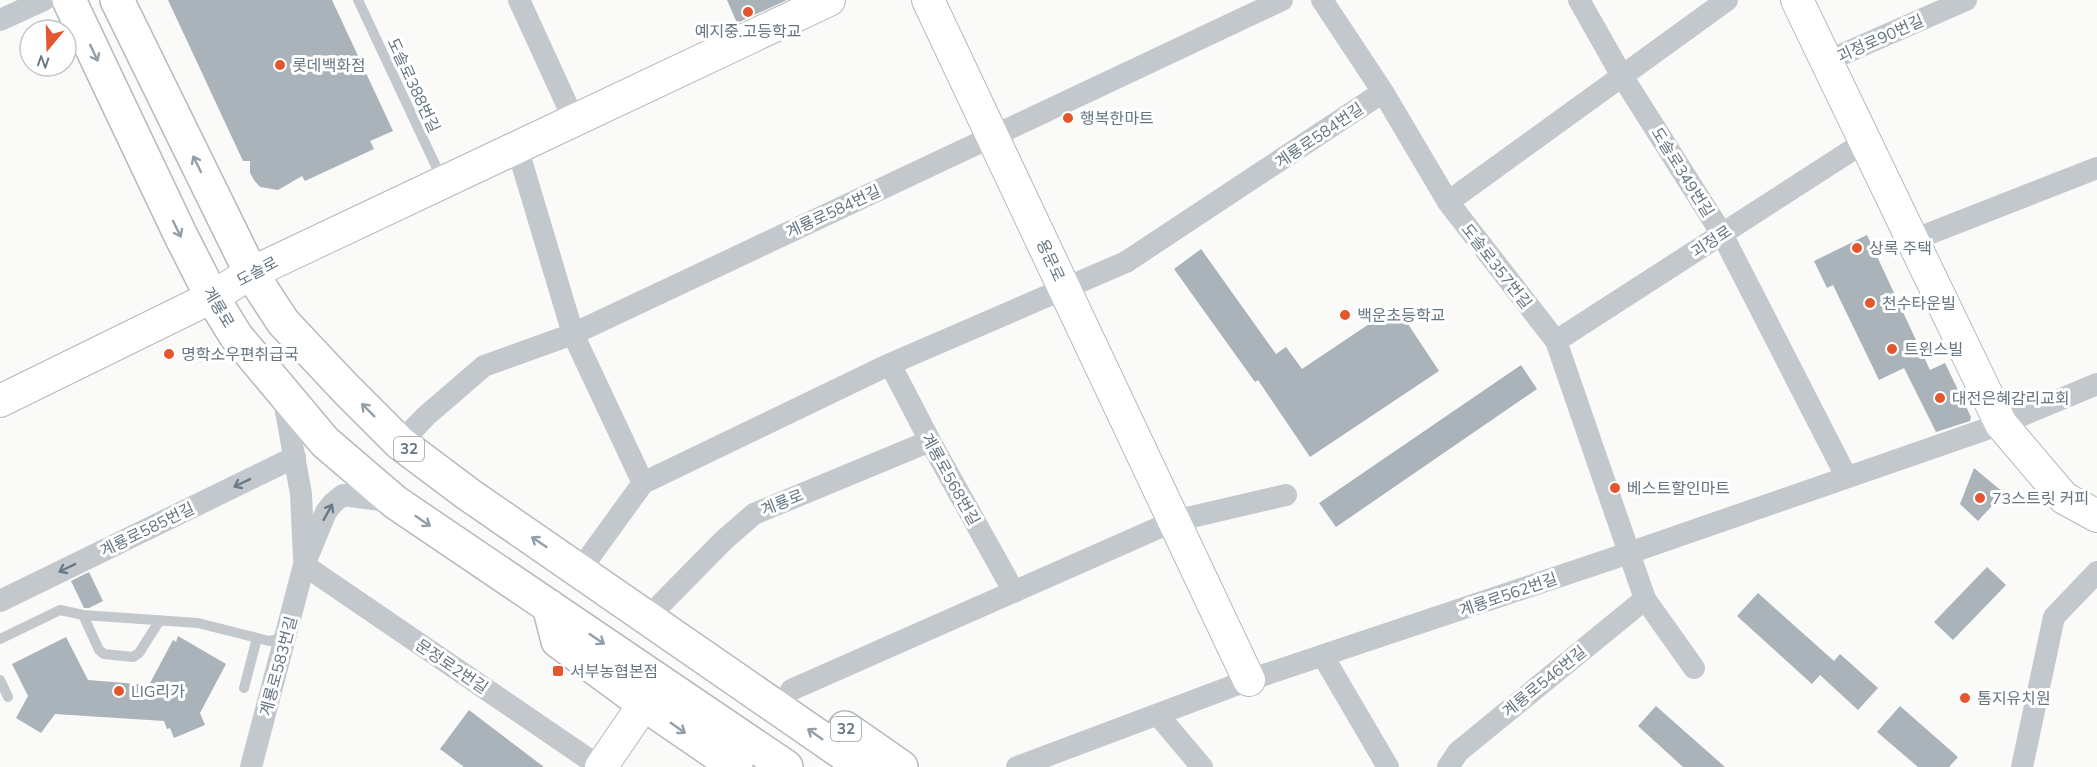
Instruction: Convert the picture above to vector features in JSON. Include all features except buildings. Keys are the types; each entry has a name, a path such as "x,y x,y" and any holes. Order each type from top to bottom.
{"main road":[{"name":"계룡로","path":"69,0 180,236 212,297 236,336 325,442 395,502 786,767"},
{"name":"32","path":"117,0 251,273 283,322 400,443 468,494 863,767"},
{"name":"32","path":"592,579 634,587 791,690 901,767"},
{"path":"549,606 558,641 736,767"}],"street":[{"path":"0,20 44,0"},
{"path":"519,0 574,120"},
{"name":"도솔로","path":"0,401 212,297 251,273 829,0"},
{"name":"용문로","path":"928,0 1249,680"},
{"name":"계룡로584번길","path":"400,443 426,416 484,366 573,334 1282,0"},
{"name":"도솔로357번길","path":"1322,0 1383,92 1448,202 1556,341 1629,553"},
{"name":"도솔로349번길","path":"1579,0 1622,76 1722,234 1846,476"},
{"path":"1448,202 1727,0"},
{"path":"1797,0 2001,424 2064,498 2097,516"},
{"name":"괴정로90번길","path":"1827,61 1966,0"},
{"name":"계룡로584번길","path":"592,579 643,483 890,364 1126,262 1383,92"},
{"name":"괴정로","path":"1556,341 1866,141"},
{"path":"517,147 573,334 643,483"},
{"path":"1913,240 2097,168"},
{"name":"계룡로568번길","path":"890,364 1014,592"},
{"name":"계룡로562번길","path":"1017,767 1249,680 1629,553 2001,424 2097,384"},
{"name":"계룡로583번길","path":"282,392 301,494 304,565"},
{"name":"계룡로","path":"661,604 724,540 754,514 930,441"},
{"name":"계룡로585번길","path":"0,601 295,457"},
{"name":"계룡로583번길","path":"251,767 304,565 326,512 343,495 395,502"},
{"path":"791,690 1174,521 1286,495"},
{"path":"1629,553 1645,599 1694,668"},
{"name":"문정로2번길","path":"304,565 600,767"},
{"path":"2022,767 2054,617 2097,572"},
{"name":"계룡로546번길","path":"1448,767 1458,752 1645,599"},
{"path":"1323,656 1388,767"},
{"path":"600,767 644,704"},
{"path":"1158,715 1202,767"}],"lane":[{"name":"도솔로388번길","path":"358,0 443,182"},
{"path":"0,639 60,610 83,615 198,623 269,641 285,638"},
{"path":"83,615 99,650 104,654 133,657 139,653 160,620"},
{"path":"244,688 257,638"},
{"path":"0,680 8,697"}],"place":[{"name":"예지중.고등학교","path":"748,12"},
{"name":"롯데백화점","path":"280,65"},
{"name":"행복한마트","path":"1068,118"},
{"name":"상록 주택","path":"1857,248"},
{"name":"천수타운빌","path":"1870,303"},
{"name":"백운초등학교","path":"1345,315"},
{"name":"트윈스빌","path":"1892,349"},
{"name":"명학소우편취급국","path":"169,354"},
{"name":"대전은혜감리교회","path":"1940,398"},
{"name":"베스트할인마트","path":"1615,488"},
{"name":"73스트릿 커피","path":"1980,498"},
{"name":"서부농협본점","path":"558,671"},
{"name":"LIG리가","path":"119,691"},
{"name":"톰지유치원","path":"1965,698"}]}
